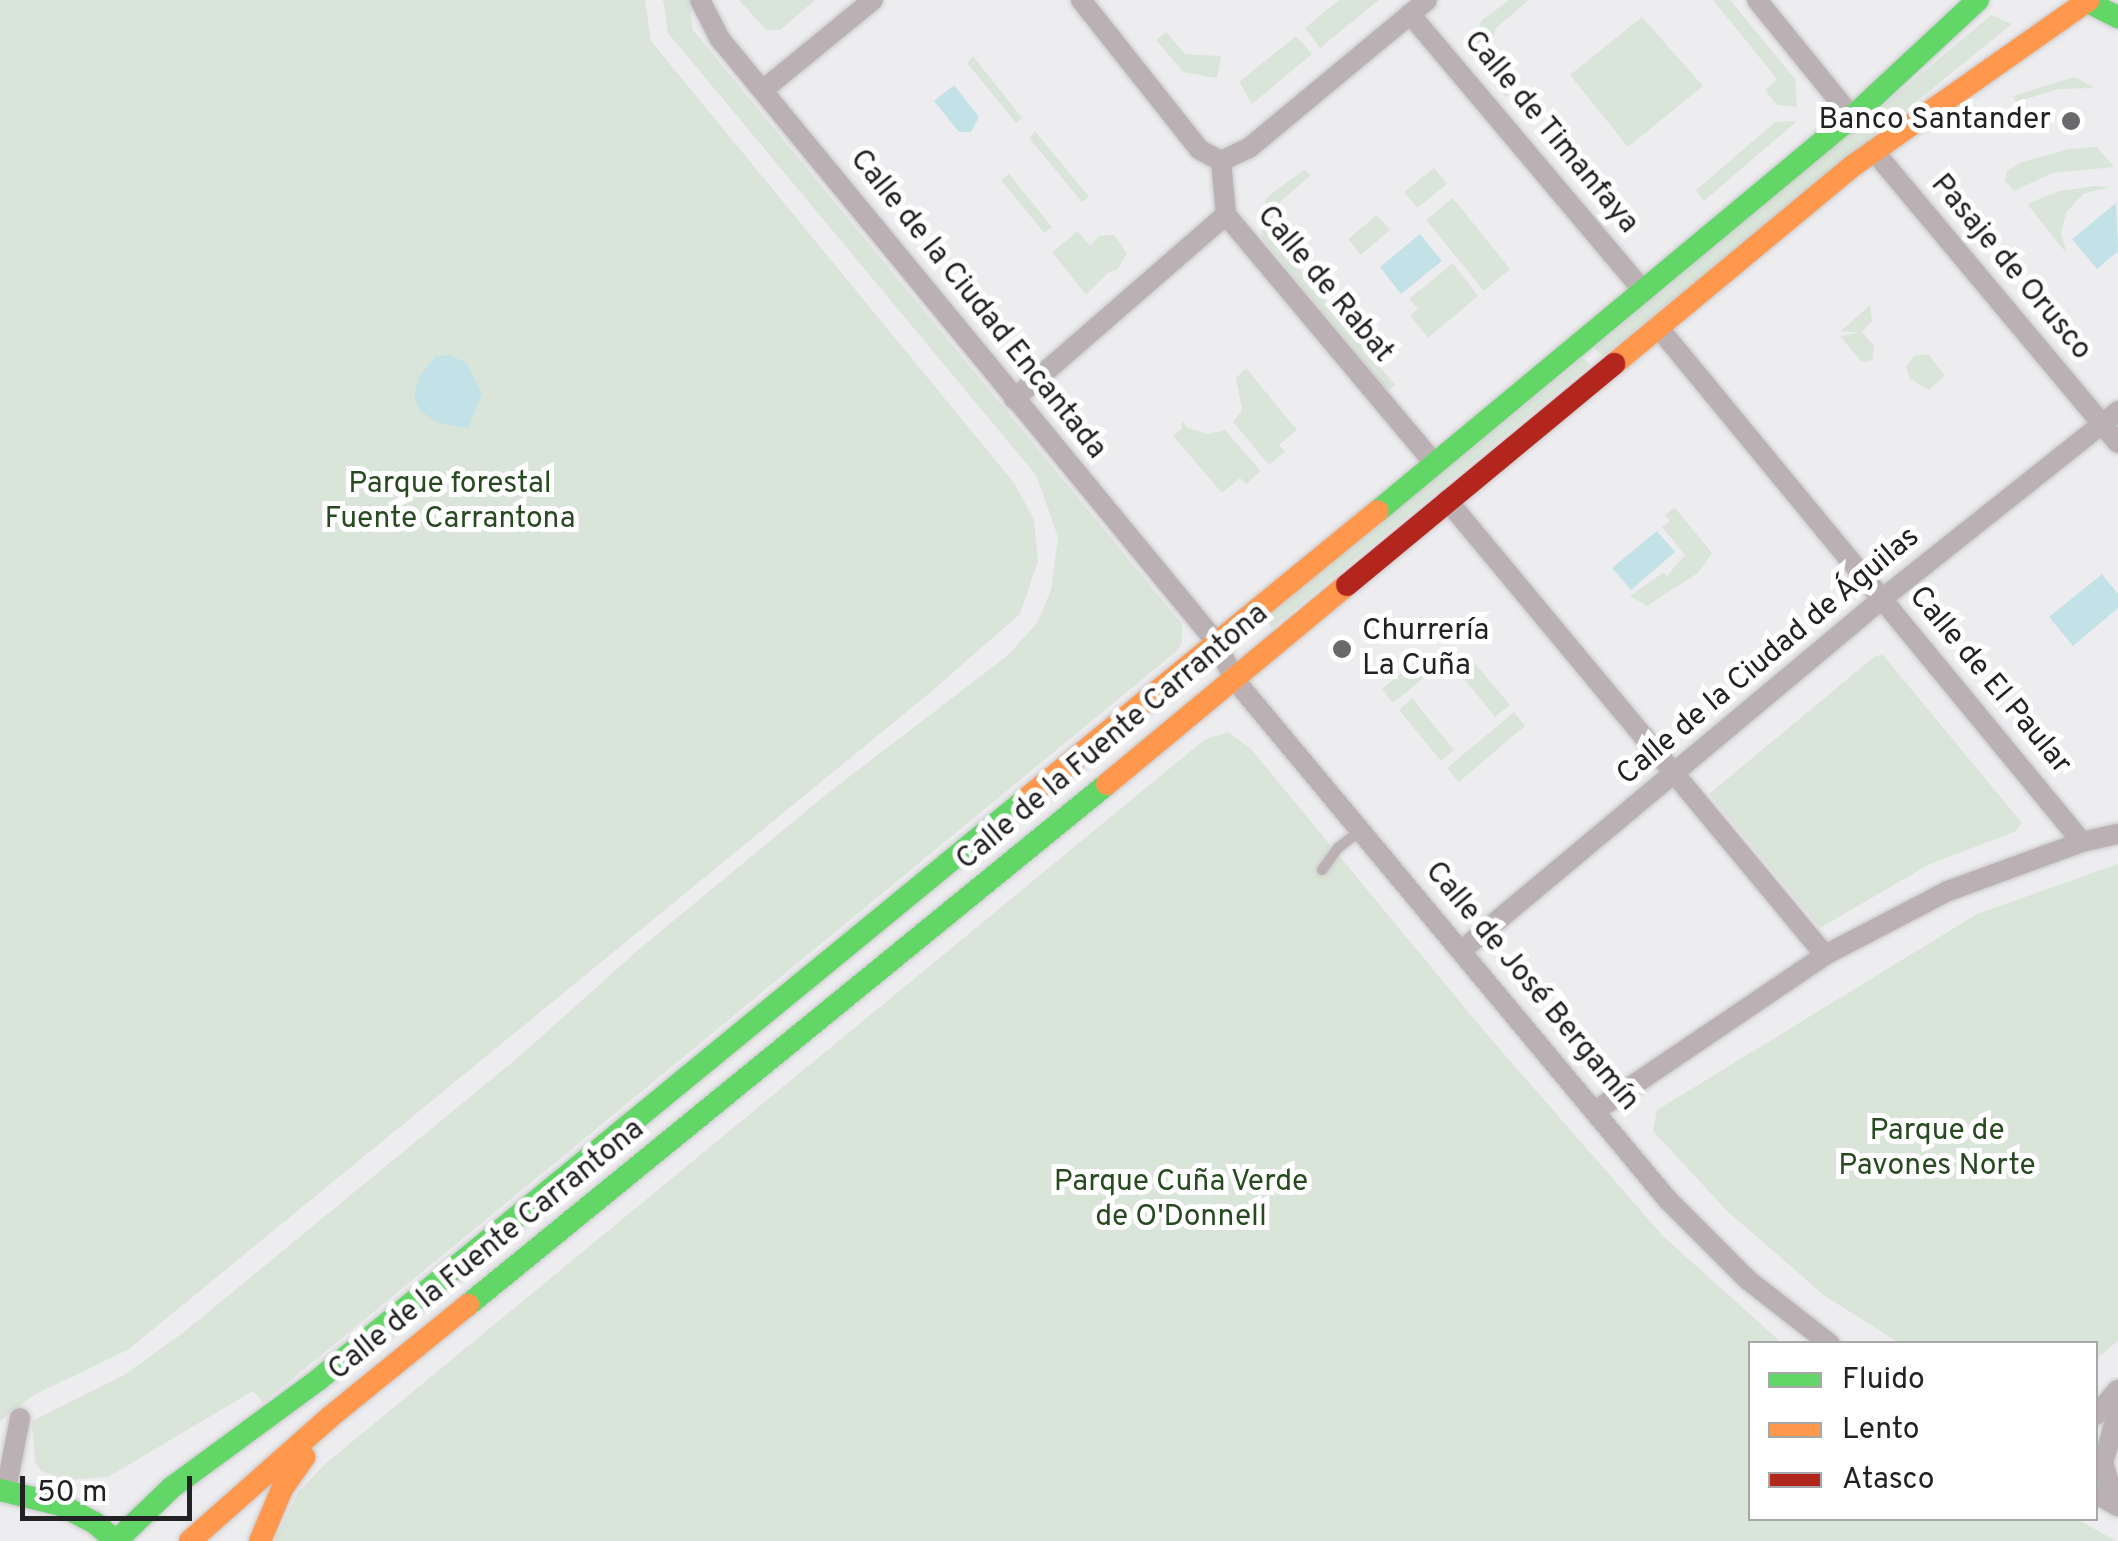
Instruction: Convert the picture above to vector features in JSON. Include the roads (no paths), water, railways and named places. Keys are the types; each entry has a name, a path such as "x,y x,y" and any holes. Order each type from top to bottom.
{"main road":[{"name":"Calle de la Fuente Carrantona","path":"116,1541 171,1488 318,1380 1644,292 1852,118 1978,0"},
{"name":"Calle de la Fuente Carrantona","path":"190,1541 330,1418 1234,679 1873,150 2086,1"},
{"path":"2086,1 2118,17"},
{"path":"260,1541 282,1489 330,1418"},
{"path":"3,1490 61,1505 116,1541"}],"street":[{"name":"Calle de la Ciudad Encantada","path":"700,0 720,39 1216,642"},
{"path":"763,90 873,0"},
{"path":"1082,0 1200,150 1221,162 1249,148 1427,0"},
{"path":"1757,0 1852,118"},
{"name":"Calle de Timanfaya","path":"1410,14 1644,292"},
{"name":"Pasaje de Orusco","path":"1873,150 2110,418 2118,444"},
{"name":"Calle de Rabat","path":"1221,162 1226,214 1434,463"},
{"path":"1014,399 1226,214"},
{"name":"Calle de El Paular","path":"1658,327 2082,842"},
{"name":"Calle de la Ciudad de Águilas","path":"1461,951 1882,599 2110,418"},
{"path":"1447,500 1825,955"},
{"name":"Calle de José Bergamín","path":"1216,642 1234,679 1668,1200 1748,1280 1826,1341"},
{"path":"1595,1112 1825,955 1948,891 2082,842 2118,834"},
{"path":"2098,1413 2118,1388"},
{"path":"2118,1411 2102,1463 2118,1495"},
{"path":"3,1490 20,1418"}],"lane":[{"path":"1322,870 1338,848 1362,830"}],"water":[{"path":"954,85 979,117 971,132 959,132 934,101"},
{"path":"2116,203 2118,251 2097,269 2072,239"},
{"path":"1420,234 1442,261 1401,294 1380,267"},
{"path":"449,355 467,363 482,394 468,429 436,422 420,411 414,396 420,375 436,356"},
{"path":"1657,531 1675,552 1631,590 1612,568"},
{"path":"2102,574 2118,594 2118,608 2073,646 2049,617"}],"place":[{"name":"Banco Santander","path":"2071,121"},
{"name":"Churrería La Cuña","path":"1342,649"}],"park label":[{"name":"Parque forestal Fuente Carrantona","path":"450,502"},
{"name":"Parque de Pavones Norte","path":"1937,1149"},
{"name":"Parque Cuña Verde de O'Donnell","path":"1181,1200"}]}
